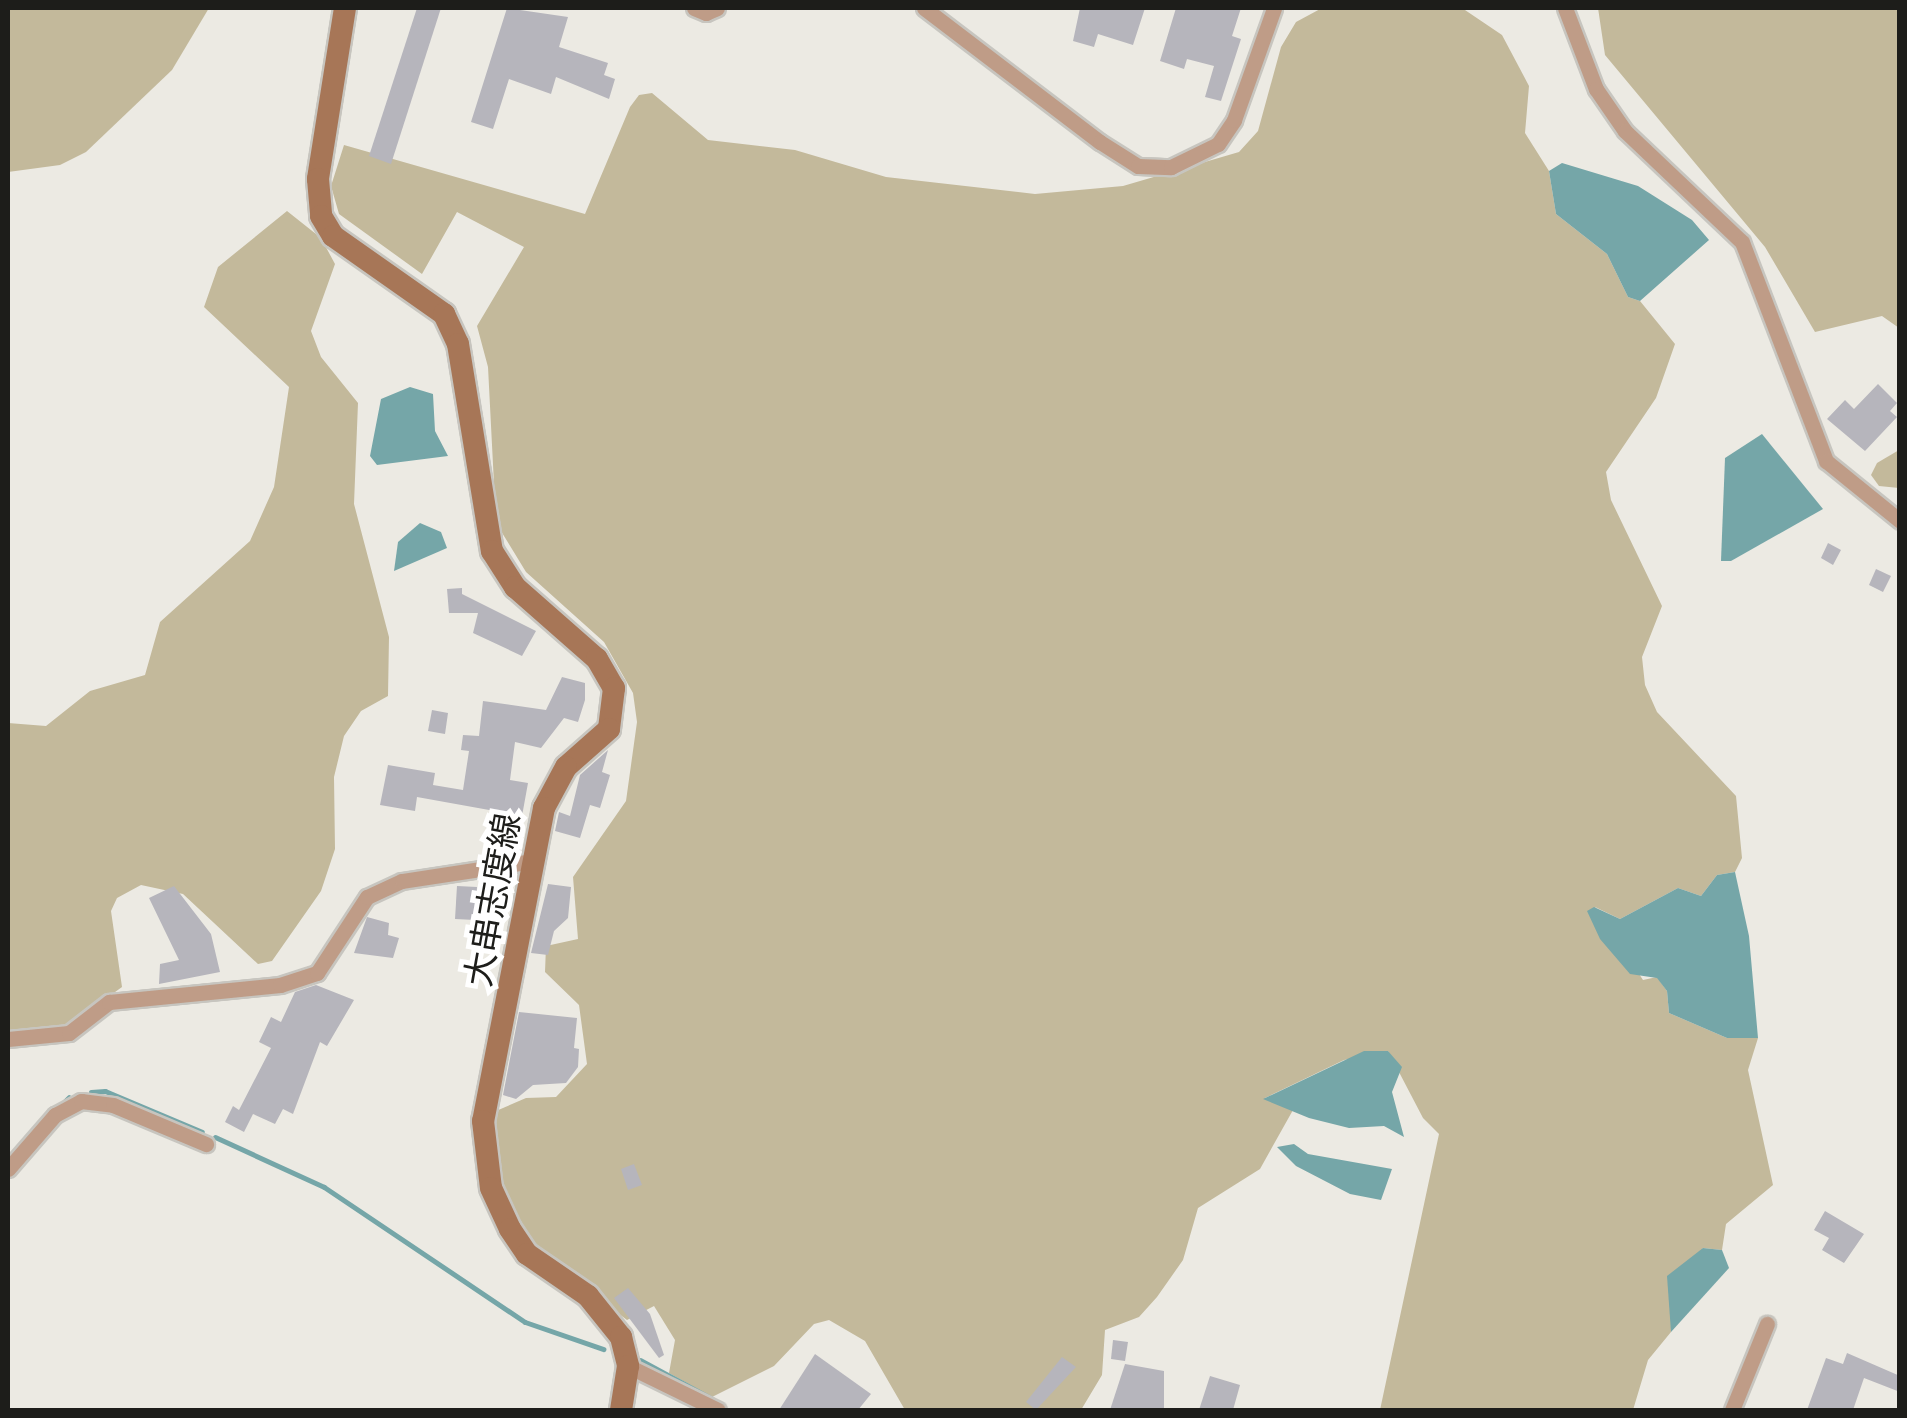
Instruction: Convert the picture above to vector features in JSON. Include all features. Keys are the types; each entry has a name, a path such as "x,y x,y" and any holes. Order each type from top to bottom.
{"main road":[{"name":"大串志度線","path":"345,8 318,179 320,216 333,236 444,314 458,344 492,551 515,587 597,659 614,688 609,728 553,787 533,862 508,1013 489,1084 484,1153 491,1188 526,1254 609,1318 628,1366"},
{"path":"621,1410 628,1366"}],"street":[{"path":"694,8 706,13 717,8"},
{"path":"924,8 1100,142 1138,166 1170,167 1218,144 1234,120 1274,8"},
{"path":"1565,8 1596,89 1625,131 1742,242 1826,461 1900,522"},
{"path":"8,1039 69,1033 109,1002 280,985 317,973 368,897 402,882 533,862"},
{"path":"8,1169 55,1115 81,1101 113,1104 206,1144"},
{"path":"1732,1410 1768,1324"},
{"path":"628,1366 718,1410"}],"shaded area":[{"path":"8,8 209,8 172,70 86,152 60,165 8,172"},
{"path":"1322,8 1462,8 1502,35 1529,86 1525,133 1549,171 1556,214 1607,254 1628,297 1640,301 1675,344 1656,398 1606,472 1611,500 1662,606 1642,657 1645,685 1657,712 1736,796 1742,858 1735,872 1717,875 1701,896 1678,888 1620,919 1595,907 1643,980 1657,977 1667,991 1669,1013 1727,1038 1758,1038 1748,1070 1773,1185 1726,1224 1722,1250 1703,1248 1672,1300 1671,1332 1648,1360 1633,1410 1380,1410 1439,1134 1423,1118 1388,1051 1344,1060 1265,1098 1293,1110 1260,1169 1198,1208 1183,1260 1157,1297 1139,1317 1105,1330 1102,1375 1081,1410 905,1410 865,1341 829,1320 814,1324 774,1366 712,1397 669,1373 675,1340 654,1306 627,1320 535,1250 506,1219 489,1134 496,1111 526,1098 556,1097 587,1064 579,1005 545,972 546,946 578,939 573,877 626,801 637,722 633,693 604,642 526,572 496,523 488,367 477,326 524,247 457,212 422,274 339,214 331,186 344,145 585,214 630,107 639,95 652,93 708,140 795,150 886,177 1035,194 1123,186 1239,152 1258,131 1281,47 1296,22"},
{"path":"1598,8 1899,8 1899,328 1882,316 1815,332 1765,247 1605,55"},
{"path":"287,211 321,238 335,264 311,331 321,357 358,403 354,504 389,637 388,696 361,711 344,736 334,777 335,849 321,891 272,961 258,964 183,894 141,885 117,898 111,911 122,987 57,1034 8,1032 8,723 46,726 90,691 145,675 160,622 250,541 274,487 289,387 204,307 218,267"},
{"path":"1899,450 1899,488 1879,486 1871,475 1877,463"}],"water":[{"path":"1562,163 1638,186 1692,220 1709,240 1640,301 1628,297 1607,254 1556,214 1549,171"},
{"path":"410,387 433,394 435,431 448,456 377,465 370,456 381,399"},
{"path":"1762,434 1823,509 1731,561 1721,561 1725,458"},
{"path":"420,523 441,532 447,548 394,571 398,542"},
{"path":"1735,872 1749,936 1758,1038 1727,1038 1669,1013 1667,991 1657,978 1630,974 1600,939 1587,911 1594,907 1620,919 1678,888 1701,896 1717,875"},
{"path":"1364,1051 1388,1051 1402,1067 1392,1092 1404,1137 1384,1126 1349,1128 1309,1118 1263,1099"},
{"path":"1294,1144 1308,1154 1392,1169 1381,1200 1350,1194 1296,1166 1277,1147"},
{"path":"1703,1248 1722,1250 1729,1268 1671,1332 1667,1276"}],"building":[{"path":"417,8 441,8 391,164 369,156"},
{"path":"507,8 568,17 559,47 608,63 604,75 615,79 609,99 556,77 551,94 509,79 493,129 471,122"},
{"path":"1080,8 1145,8 1133,45 1098,34 1094,47 1073,41"},
{"path":"1176,8 1241,8 1232,36 1241,39 1221,101 1205,97 1214,66 1187,59 1184,69 1160,61"},
{"path":"1878,384 1897,403 1890,411 1897,417 1865,451 1827,419 1845,400 1854,409"},
{"path":"1828,543 1841,550 1833,565 1821,558"},
{"path":"1876,569 1891,576 1883,592 1869,585"},
{"path":"462,588 462,594 536,631 522,656 473,633 478,613 449,613 447,589"},
{"path":"562,677 585,683 585,700 578,722 564,718 541,748 515,742 510,780 528,783 522,816 417,797 415,811 380,805 388,765 435,773 433,785 463,790 469,751 461,750 463,735 479,736 483,701 546,710"},
{"path":"432,710 448,713 445,734 428,731"},
{"path":"608,750 602,772 610,775 600,808 590,805 580,838 555,831 559,812 570,816 580,775"},
{"path":"548,884 571,887 568,918 554,931 548,955 531,953"},
{"path":"174,886 211,934 220,972 159,984 160,964 179,960 149,898"},
{"path":"457,886 477,887 475,920 455,919"},
{"path":"367,917 389,923 388,935 399,938 393,958 354,953"},
{"path":"316,985 354,1000 327,1046 320,1042 293,1114 283,1109 275,1124 253,1114 244,1132 225,1122 233,1106 239,1110 271,1048 259,1042 271,1017 281,1022 295,992"},
{"path":"519,1012 577,1018 574,1048 579,1049 578,1067 566,1083 533,1085 516,1099 503,1095"},
{"path":"634,1164 642,1185 628,1190 621,1169"},
{"path":"1825,1211 1864,1234 1844,1263 1822,1250 1829,1238 1814,1230"},
{"path":"628,1288 650,1314 664,1355 659,1358 614,1298"},
{"path":"1113,1340 1128,1342 1125,1361 1111,1359"},
{"path":"1847,1353 1900,1376 1900,1392 1864,1378 1853,1410 1807,1410 1826,1358 1843,1364"},
{"path":"815,1354 871,1394 858,1410 779,1410"},
{"path":"1062,1357 1076,1367 1036,1410 1026,1402"},
{"path":"1125,1364 1164,1371 1164,1408 1110,1410"},
{"path":"1210,1376 1240,1385 1233,1410 1199,1410"}],"waterway":[{"path":"91,1092 105,1091 202,1132"},
{"path":"8,1158 69,1097"},
{"path":"215,1137 324,1187 525,1322 603,1349"},
{"path":"640,1360 712,1399"}]}
